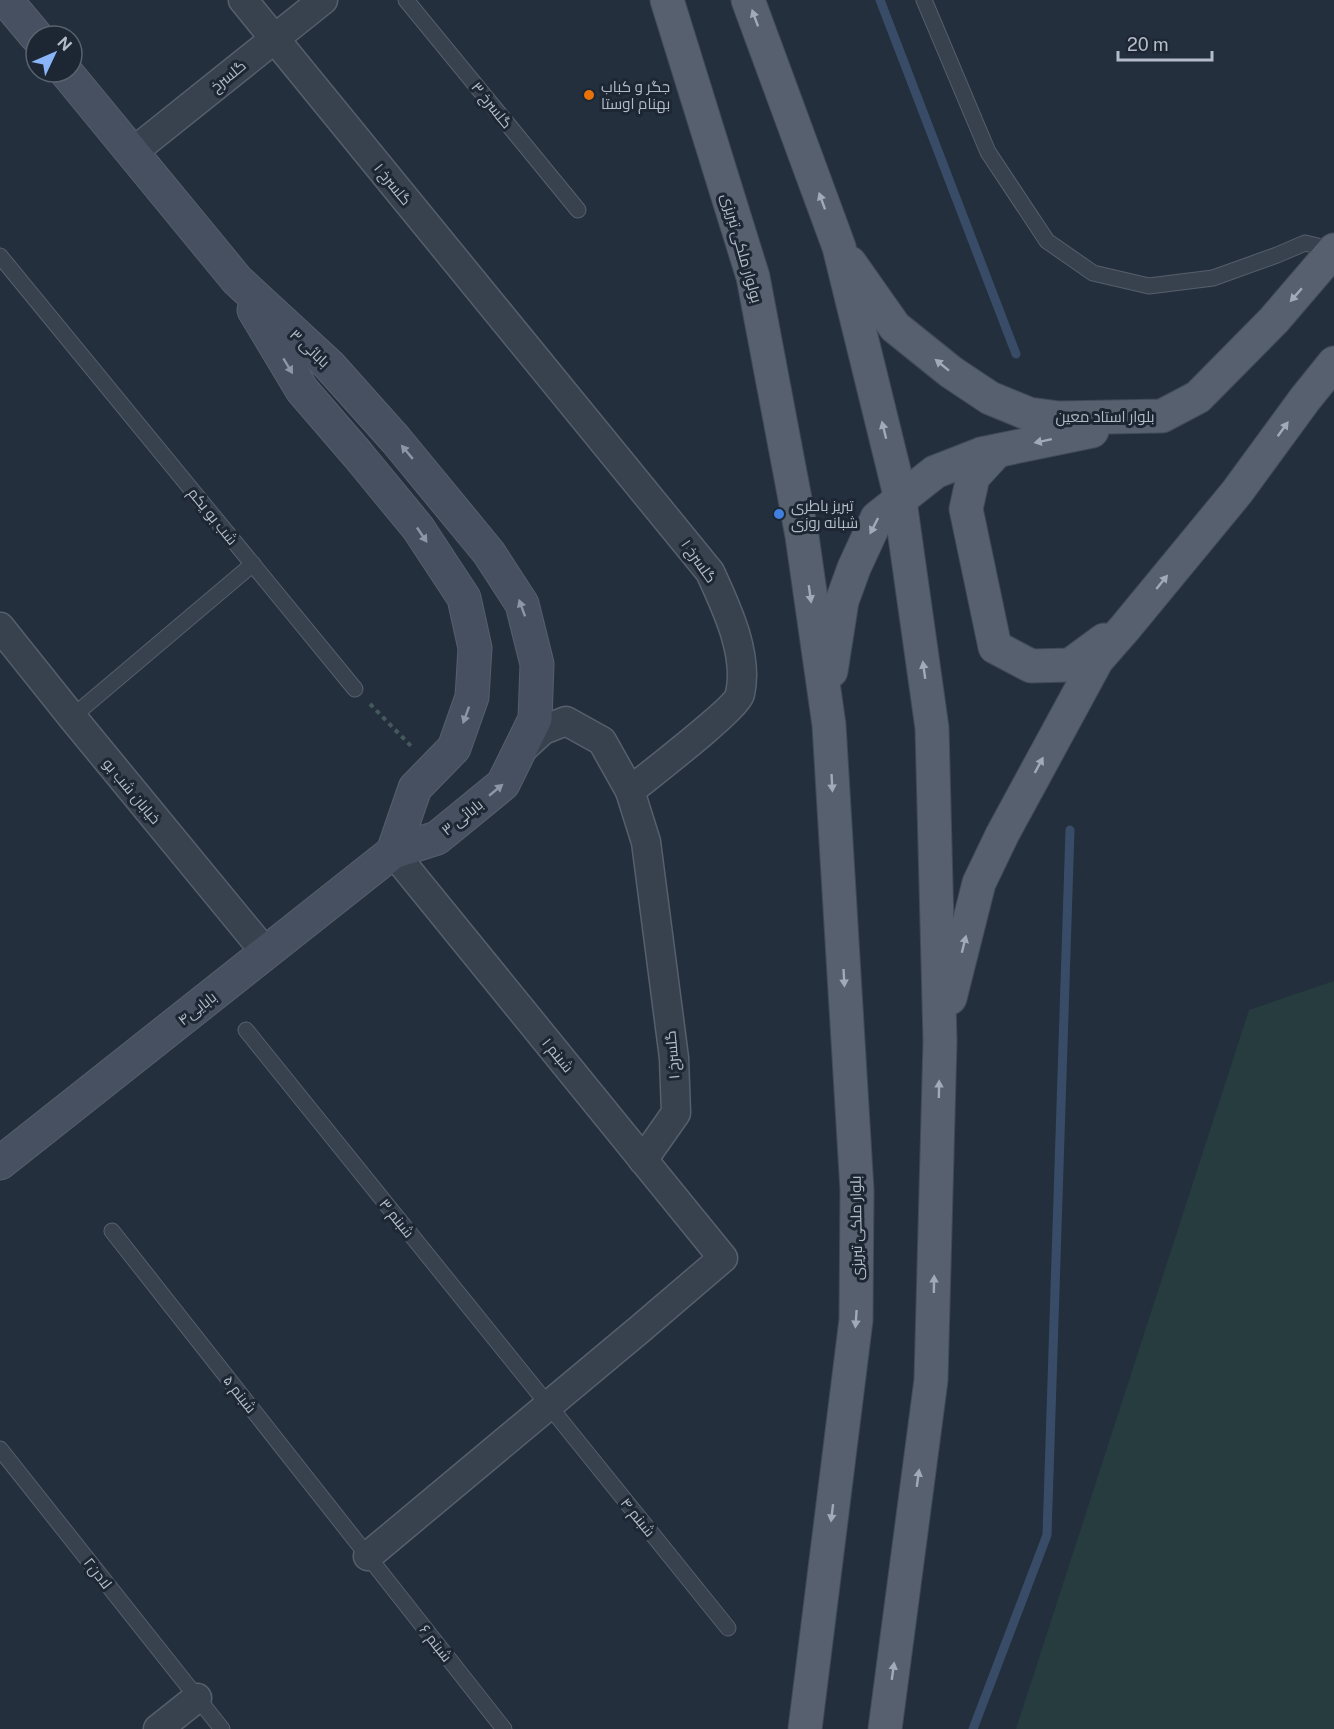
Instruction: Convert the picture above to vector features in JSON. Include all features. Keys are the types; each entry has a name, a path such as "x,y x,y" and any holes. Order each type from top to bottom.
{"main road":[{"path":"6,0 26,24"},
{"name":"بولوار ملکی تبریزی","path":"667,0 753,277 802,536 827,714"},
{"path":"748,0 839,247 898,487 932,728 940,1041 932,1380 885,1729"},
{"name":"بابائی ۳","path":"76,84 237,280 329,365 389,431 489,553 522,604 537,664 535,719 503,784 437,838 393,852"},
{"name":"بلوار استاد معین","path":"839,247 895,327 951,372 990,398 1029,414 1059,418 1162,416 1198,397 1274,320 1334,250"},
{"name":"بابائی ۳","path":"237,280 302,390 418,528 464,598 475,648 472,697 454,748 415,788 393,852"},
{"path":"940,1041 979,883 1002,835 1097,660 1237,492 1334,363"},
{"path":"827,714 842,601 877,518 934,472 981,454 1162,416"},
{"path":"997,451 973,477 966,508 995,647 1031,666 1070,665 1129,623"},
{"name":"بلوار ملکى تبریزى","path":"805,1729 856,1320 857,1190 827,714"},
{"name":"بابایی۴","path":"0,1163 393,852"}],"street":[{"name":"گلسرخ ۱","path":"243,0 710,572 730,615 742,664 740,697 720,717 630,791 646,842 674,1058 676,1113 643,1160"},
{"name":"گلسرخ","path":"133,152 323,0"},
{"name":"خیابان شب بو","path":"0,627 266,953"},
{"path":"520,751 543,730 566,721 602,741 630,791"},
{"name":"شبنم ۱","path":"393,852 723,1258 549,1405"},
{"path":"368,1556 549,1405"},
{"path":"158,1729 197,1698"}],"lane":[{"name":"گلسرخ ۳","path":"406,0 578,210"},
{"path":"924,0 988,152 1047,241 1093,273 1149,286 1212,278 1305,243 1334,250"},
{"name":"شب بو یکم","path":"0,256 355,689"},
{"path":"72,717 253,564"},
{"name":"شبنم ۳","path":"246,1030 549,1405"},
{"name":"شبنم ۵","path":"112,1231 368,1556"},
{"name":"شبنم ۴","path":"549,1405 728,1628"},
{"name":"لادن۲","path":"0,1449 222,1729"},
{"name":"شبنم ۶","path":"368,1556 504,1729"}],"path":[{"path":"355,689 434,769"}],"green space":[{"path":"1334,981 1334,1729 1016,1729 1249,1010"}],"waterway":[{"path":"880,0 1016,354"},
{"path":"973,1729 1047,1535 1070,830"}],"place":[{"name":"جگر و کباب بهنام اوستا","path":"589,95"},
{"name":"تبریز باطری شبانه روزی","path":"779,514"}]}
